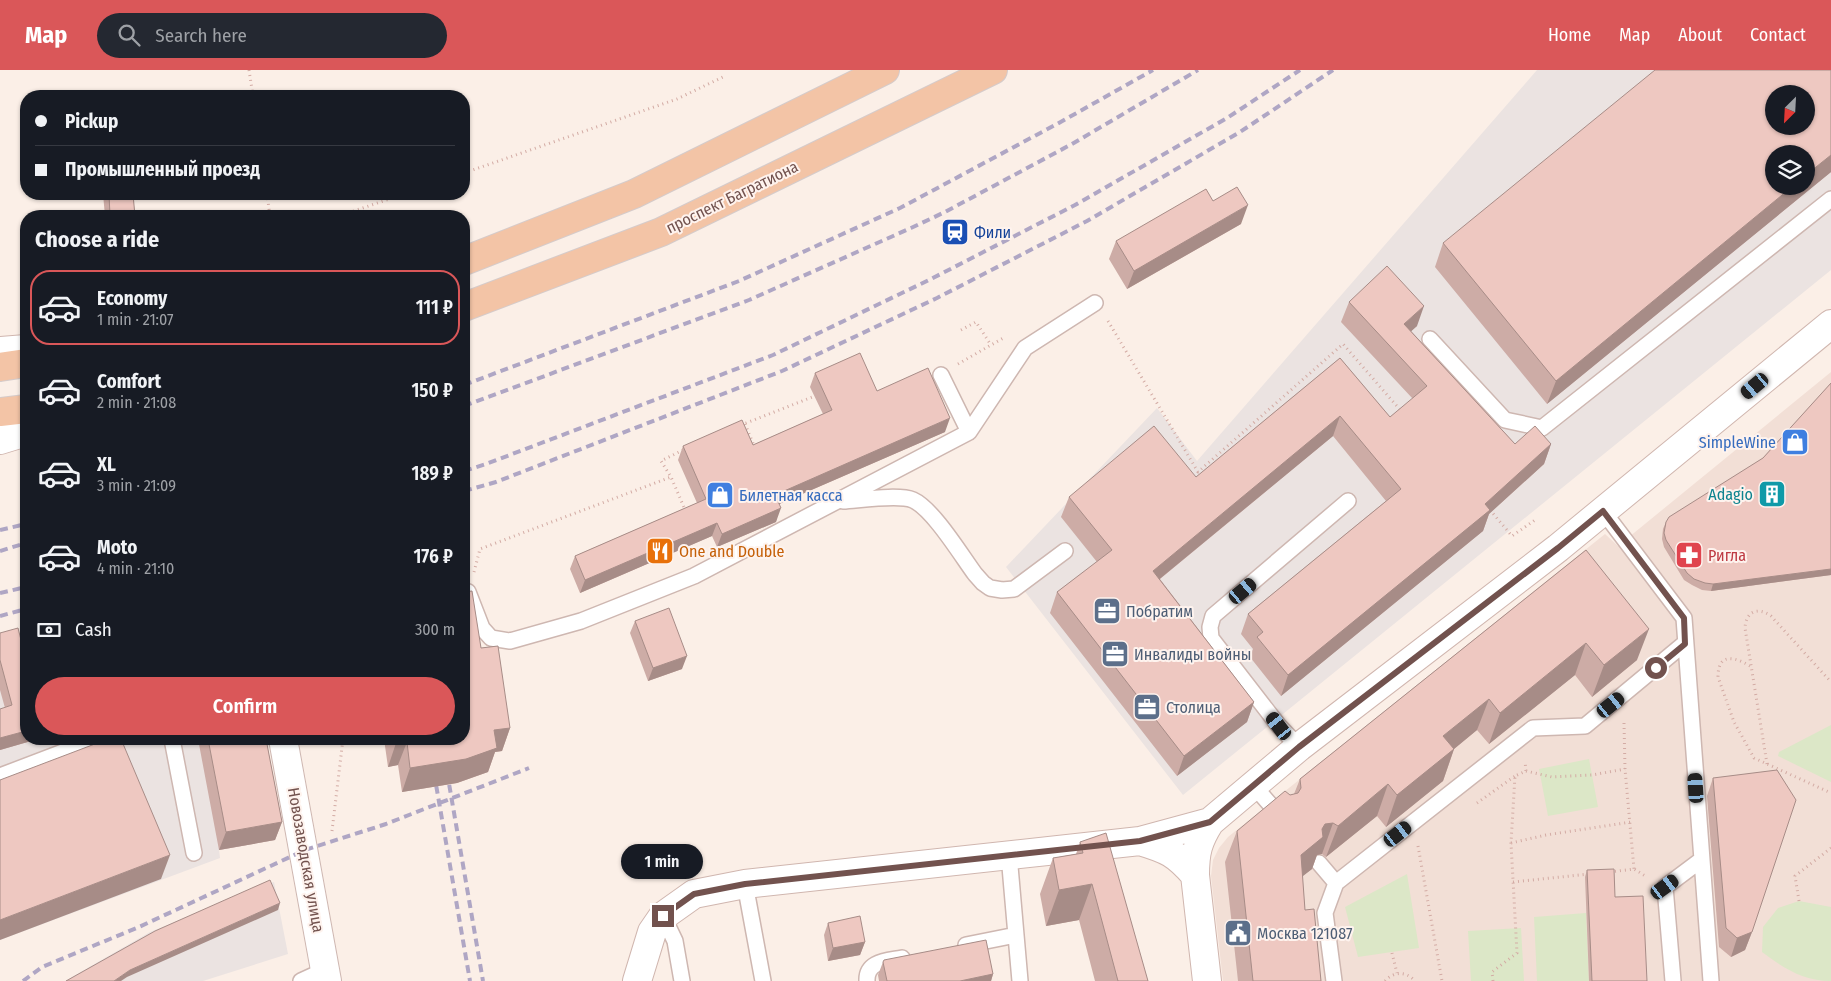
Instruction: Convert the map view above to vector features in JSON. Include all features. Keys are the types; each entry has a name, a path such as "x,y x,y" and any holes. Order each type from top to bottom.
{"main road":[{"path":"470,259 634,194 885,70"},
{"name":"проспект Багратиона","path":"470,305 661,232 993,70"},
{"path":"0,367 20,364"},
{"path":"0,412 20,410"}],"street":[{"path":"1207,981 1194,875 1195,853 1200,838 1210,822 1299,747 1558,548 1831,324"},
{"path":"0,351 20,349"},
{"path":"0,440 20,434"},
{"name":"Новозаводская улица","path":"284,745 326,976"},
{"path":"637,981 652,932 663,916 694,894 745,884 1140,841 1210,822"},
{"path":"1140,841 1166,849 1184,862 1194,875"}],"lane":[{"path":"1430,339 1505,420 1542,428 1831,199"},
{"path":"470,601 482,628 491,638 510,641 600,614 694,576 969,432 1025,348 1099,308"},
{"path":"940,375 969,432"},
{"path":"836,502 890,498 911,499 926,508 983,583 990,588 1014,589 1064,551"},
{"path":"1299,747 1279,726 1211,638 1210,627 1213,616 1348,501"},
{"path":"1603,511 1684,618 1711,981"},
{"path":"1334,981 1325,913 1336,883 1533,728 1585,726 1685,644"},
{"path":"0,776 81,745"},
{"path":"173,745 194,853"},
{"path":"1254,786 1281,817"},
{"path":"1009,855 1020,981"},
{"path":"1673,981 1665,887 1702,860"},
{"path":"1319,863 1336,883"},
{"path":"745,884 763,981"},
{"path":"663,916 676,941 682,981"},
{"path":"952,948 1016,935"},
{"path":"867,981 868,972 872,966 915,955"},
{"path":"301,981 326,976"}],"path":[{"path":"249,70 252,90"},
{"path":"470,171 677,99 723,77"},
{"path":"357,210 386,200"},
{"path":"1099,308 1198,472 1343,344 1408,418"},
{"path":"961,330 976,322 991,345"},
{"path":"940,375 1013,332"},
{"path":"738,426 814,396"},
{"path":"745,424 756,450"},
{"path":"687,513 661,460 688,448"},
{"path":"470,580 480,549 671,477"},
{"path":"1486,506 1512,536 1535,520"},
{"path":"1766,764 1745,628 1746,620 1751,613 1765,611 1771,616 1831,682"},
{"path":"1751,666 1740,659 1726,659 1721,662 1718,669 1718,677 1734,722 1754,758 1831,793"},
{"path":"1606,872 1634,869 1625,769 1624,694"},
{"path":"1523,736 1526,771"},
{"path":"332,831 342,745"},
{"path":"1493,981 1492,972 1517,954 1511,843 1516,776 1526,771 1552,777 1592,775 1625,769"},
{"path":"1511,843 1631,822"},
{"path":"1418,845 1442,981"},
{"path":"1799,901 1795,876 1831,848"},
{"path":"1513,882 1597,873"},
{"path":"1392,953 1397,973"},
{"path":"1386,981 1397,973 1408,975 1415,981"}],"shaded area":[{"path":"1537,70 1831,70 1831,270 1183,795 1006,567 1157,408 1197,461"},
{"path":"1831,372 1831,981 1223,981 1211,876 1213,860 1219,848 1228,837 1605,534 1618,546"},
{"path":"20,638 20,745 257,745 275,840 219,850 220,858 0,940 0,644"},
{"path":"274,882 288,954 203,981 65,981 150,932"}],"green space":[{"path":"1831,725 1831,782 1778,756 1779,752"},
{"path":"1589,759 1598,807 1548,816 1539,769"},
{"path":"1407,874 1419,948 1358,957 1345,907"},
{"path":"1799,901 1831,907 1831,981 1803,976 1762,952 1763,927 1778,908"},
{"path":"1586,913 1589,981 1537,981 1534,917"},
{"path":"1521,928 1524,981 1471,981 1468,931"}],"building":[{"path":"1655,70 1831,70 1831,155 1815,168 1815,145 1765,145 1765,195 1782,195 1556,381 1443,243"},
{"path":"1237,187 1248,205 1134,271 1116,241 1206,189 1213,201"},
{"path":"109,200 134,200 134,210 110,210"},
{"path":"1387,266 1424,306 1404,324 1515,444 1535,426 1551,444 1485,504 1490,510 1288,675 1257,637 1263,632 1248,614 1401,489 1340,416 1153,571 1254,702 1184,756 1057,592 1112,550 1069,497 1154,426 1196,477 1340,358 1390,417 1427,386 1349,302"},
{"path":"860,353 877,391 928,368 950,418 775,495 781,508 722,534 717,523 585,580 575,556 706,499 683,446 742,420 753,445 832,410 815,373"},
{"name":"Adagio","path":"1831,383 1831,569 1713,584 1694,579 1687,573 1666,540 1664,533 1669,517 1763,458"},
{"path":"1586,550 1649,629 1604,665 1586,643 1500,713 1489,699 1443,736 1454,749 1397,795 1388,784 1338,826 1333,823 1325,824 1322,829 1323,837 1301,855 1305,910 1314,909 1321,981 1253,981 1237,831 1285,791 1290,795 1298,793 1301,788 1300,779"},
{"path":"470,591 472,591 481,648 498,646 510,728 494,730 497,748 466,759 410,768 407,745 470,745"},
{"path":"669,608 687,656 653,668 635,621"},
{"path":"18,628 20,636 20,733 0,738 0,709 12,705 0,660 0,633"},
{"path":"92,745 124,745 170,855 0,920 0,780"},
{"path":"209,745 267,745 282,822 226,832"},
{"path":"1777,770 1796,800 1752,932 1737,938 1726,928 1713,778"},
{"path":"1106,833 1148,981 1118,981 1092,884 1059,890 1053,858 1083,853 1080,842"},
{"path":"1614,869 1615,897 1643,896 1647,981 1592,981 1587,870"},
{"path":"270,880 280,903 130,970 114,981 66,981 155,931"},
{"path":"860,916 865,942 833,948 828,923"},
{"path":"986,940 993,974 960,981 887,981 884,960"}],"railway":[{"path":"470,383 739,281 900,208 1153,70"},
{"path":"470,404 749,300 911,228 945,212 1072,144 1198,70"},
{"path":"470,469 773,355 929,280 1075,205 1227,118 1300,70"},
{"path":"470,489 496,482 782,371 937,298 1087,221 1240,132 1333,70"},
{"path":"0,530 20,525"},
{"path":"0,551 20,545"},
{"path":"0,593 20,588"},
{"path":"0,616 20,611"},
{"path":"23,981 42,967 139,927 305,850 386,824 529,768"},
{"path":"447,772 483,981"},
{"path":"434,773 470,981"}],"place":[{"name":"Фили","path":"955,232"},
{"name":"SimpleWine","path":"1795,442"},
{"name":"Adagio","path":"1772,494"},
{"name":"Билетная касса","path":"720,495"},
{"name":"One and Double","path":"660,551"},
{"name":"Ригла","path":"1689,555"},
{"name":"Побратим","path":"1107,611"},
{"name":"Инвалиды войны","path":"1115,654"},
{"name":"Столица","path":"1147,707"},
{"name":"Москва 121087","path":"1238,933"}],"route":[{"path":"663,916 694,894 745,884 1140,841 1210,822 1299,747 1558,548 1603,511 1684,618 1685,644 1656,668"}]}
